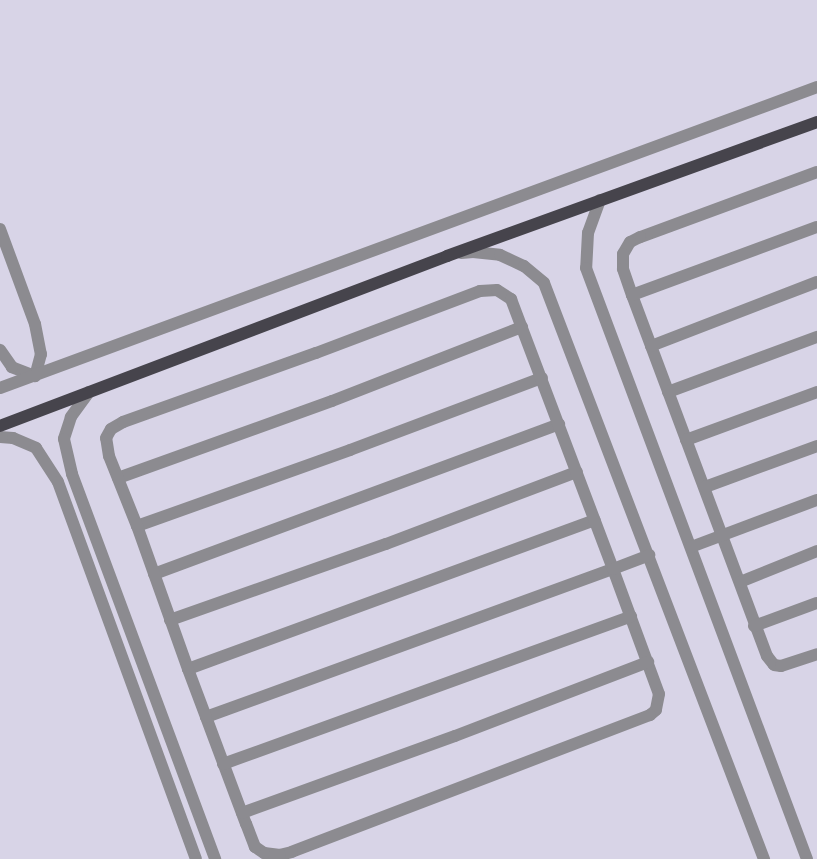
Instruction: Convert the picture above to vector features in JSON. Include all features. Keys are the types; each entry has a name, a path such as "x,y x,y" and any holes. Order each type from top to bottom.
{"main road":[{"path":"0,426 447,256 817,122"}],"street":[{"path":"0,388 817,86"},
{"path":"817,172 630,242 623,254 623,269 632,295 723,535 754,626 767,656 774,665 781,666 817,654"},
{"path":"600,200 588,233 586,268 807,859"},
{"path":"632,295 817,227"},
{"path":"0,229 35,324 40,354 35,376"},
{"path":"447,256 474,252 500,255 524,266 544,283 764,859"},
{"path":"651,346 817,282"},
{"path":"497,290 504,293 511,300 522,327 648,662 658,694 656,710 650,715 292,852 271,855 264,853 255,847 223,764 137,526 109,456 106,438 111,429 123,422 316,353 480,291 497,290"},
{"path":"118,478 332,401 522,327"},
{"path":"668,392 817,337"},
{"path":"0,350 12,367 35,376"},
{"path":"137,526 350,450 542,378"},
{"path":"89,392 70,417 64,439 72,474 214,859"},
{"path":"686,440 817,392"},
{"path":"154,574 559,424"},
{"path":"0,437 13,438 36,448 58,482 196,859"},
{"path":"705,487 817,446"},
{"path":"170,620 386,544 577,472"},
{"path":"691,547 817,500"},
{"path":"188,669 595,520"},
{"path":"740,582 817,551"},
{"path":"206,717 613,569 648,554"},
{"path":"754,626 817,603"},
{"path":"223,764 631,616"},
{"path":"242,813 455,736 648,662"}],"shaded area":[{"path":"0,0 817,0 817,859 0,859"}]}
